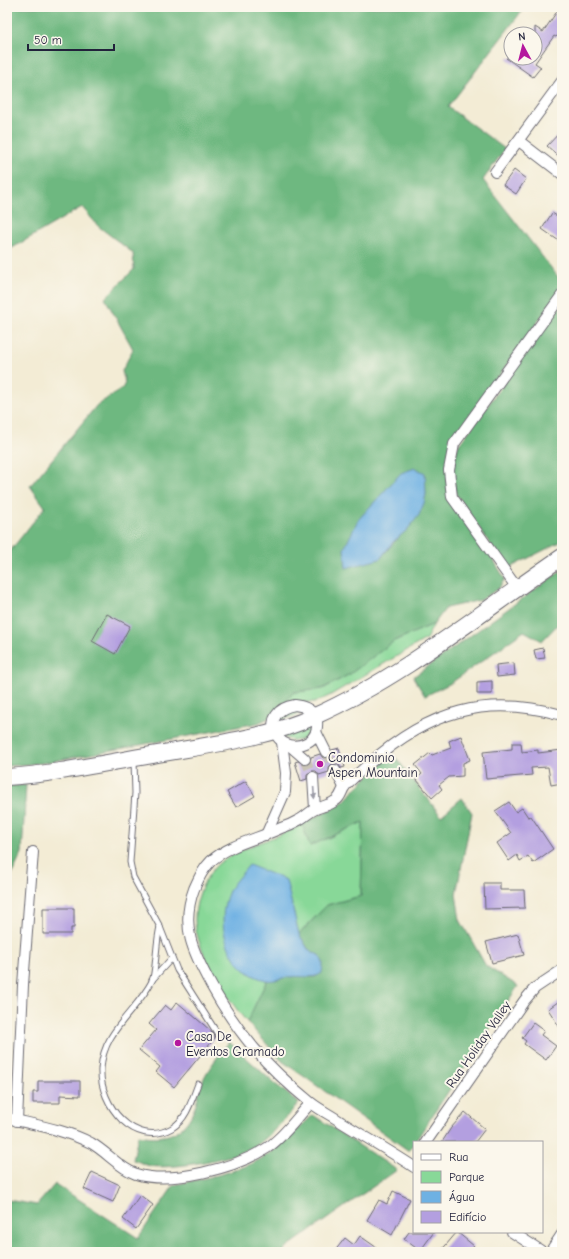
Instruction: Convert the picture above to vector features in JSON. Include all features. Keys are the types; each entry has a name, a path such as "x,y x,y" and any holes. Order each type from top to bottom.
{"main road":[{"path":"7,777 42,773 237,740 282,740 316,716 381,681 420,656 562,557"}],"street":[{"path":"495,172 562,81"},
{"path":"519,141 562,174"},
{"path":"517,588 452,496 449,470 450,457 454,444 562,295"},
{"path":"413,1164 311,1103 277,1073 240,1032 224,1008 198,960 189,931 188,913 191,896 200,874 212,861 223,853 299,820 315,809 336,801 342,795 344,787 372,761 398,742 427,724 460,710 481,707 506,706 562,715"},
{"path":"282,740 300,746 309,742 316,732 316,716"},
{"path":"316,732 326,752"},
{"path":"282,740 305,759"},
{"path":"266,835 285,792 286,773 282,740"},
{"path":"335,770 344,787"},
{"path":"313,777 315,809"},
{"path":"17,1121 23,985 34,852"},
{"name":"Rua Holiday Valley","path":"427,1141 524,1001 535,988 562,970"},
{"path":"7,1118 82,1139 94,1145 135,1174 153,1178 178,1178 234,1163 267,1148 280,1137 311,1103"},
{"path":"514,1233 543,1252"},
{"path":"550,1252 562,1234"}],"lane":[{"path":"134,758 135,793 130,862 133,877 160,927 171,959 219,1036"},
{"path":"152,980 156,944 160,927"},
{"path":"171,959 152,980 107,1043 102,1058 101,1071 105,1098 110,1108 128,1125 138,1130 162,1132 173,1127 185,1115 198,1084"}],"green space":[{"path":"7,7 525,7 510,26 503,26 503,36 448,107 505,149 483,180 562,282 562,288 451,443 447,483 505,579 498,589 481,600 446,608 434,624 394,641 350,674 322,689 294,692 269,718 258,723 43,763 7,766 7,620 11,614 7,610 7,555 45,507 30,486 97,405 122,389 125,383 122,371 133,349 105,298 134,269 133,253 98,226 82,207 7,251","holes":["426,494 418,513 406,529 380,559"]},
{"path":"562,304 562,541 507,569 456,494 452,470 458,446"},
{"path":"562,570 562,620 542,641 524,631 451,683 425,696 413,677"},
{"path":"434,624 426,639 329,696 314,702 292,701 277,708 294,692 323,689 350,674 394,641"},
{"path":"292,708 305,712 277,722 280,717"},
{"path":"311,725 309,731 300,740 296,741 287,739 282,736"},
{"path":"393,754 441,816 462,798 472,813 456,894 460,920 486,966 518,986 416,1141 413,1141 413,1145 409,1151 282,1061 247,1022 267,980 291,976 316,977 320,956 308,949 299,934 327,905 361,896 363,822 310,846 302,824 343,802 376,768"},
{"path":"26,785 22,853 7,885 7,786"},
{"path":"363,822 361,896 327,905 299,934 295,918 249,973 267,980 247,1022 224,991 204,954 199,941 195,924 195,913 199,895 207,878 216,866 232,855 302,824 310,846"},
{"path":"229,1042 274,1083 299,1103 280,1125 264,1140 249,1149 236,1154 206,1162 160,1167 150,1166 133,1160 138,1135 157,1137 165,1136 180,1129 186,1124 195,1107 200,1086 205,1075"},
{"path":"313,1115 397,1170 287,1247 283,1252 7,1252 7,1200 37,1205 55,1184 138,1238 174,1185 226,1173 262,1158 273,1151"}],"water":[{"path":"415,468 425,473 426,494 419,515 407,530 393,542 380,559 346,568 344,549 358,520 401,473"},
{"path":"249,865 286,880 299,934 308,949 320,956 323,963 322,973 311,977 287,977 266,980 253,975 242,967 234,957 224,932 223,918 225,904 229,891"}],"building":[{"path":"560,7 562,7 562,38 558,35 556,37 554,36 543,52 543,32"},
{"path":"517,66 541,67 533,77"},
{"path":"562,130 562,159 547,146"},
{"path":"514,170 526,179 516,194 503,185"},
{"path":"552,213 562,219 562,243 542,229"},
{"path":"107,614 130,626 115,654 92,641"},
{"path":"543,648 545,658 536,659 534,650"},
{"path":"514,663 515,675 497,677 496,665"},
{"path":"492,681 492,694 477,694 477,682"},
{"path":"461,736 470,760 463,763 463,776 449,777 439,785 442,789 432,798 416,779 422,774 415,765 430,753 432,755 451,748 449,741"},
{"path":"512,743 521,743 522,752 538,750 538,753 562,750 562,783 551,785 548,767 531,768 532,775 486,779 483,752 512,749"},
{"name":"Condominio Aspen Mountain","path":"339,748 345,767 341,768 338,764 332,764 329,767 329,772 319,775 316,771 312,771 307,774 307,779 301,781 295,762 298,761 307,765 310,763 311,757 320,754 323,758 329,758 332,755 332,750"},
{"path":"246,781 255,796 236,807 227,792"},
{"path":"509,802 516,812 522,808 528,817 531,816 553,849 533,863 528,856 520,861 517,855 509,861 497,843 511,833 495,811"},
{"path":"484,883 500,883 500,890 524,890 525,908 485,909"},
{"path":"43,908 74,908 74,928 71,928 71,934 43,934"},
{"path":"518,934 524,955 492,963 486,942"},
{"path":"562,999 562,1031 548,1009"},
{"name":"Casa De Eventos Gramado","path":"177,1002 210,1030 215,1038 174,1087 156,1072 160,1067 139,1050 156,1030 149,1024 165,1005 171,1010"},
{"path":"533,1023 544,1031 541,1035 556,1046 546,1060 524,1044 526,1041 522,1038"},
{"path":"38,1081 80,1081 80,1096 60,1095 60,1103 33,1103 33,1092 38,1092"},
{"path":"465,1112 485,1129 476,1141 443,1141 451,1128"},
{"path":"92,1172 120,1185 113,1202 84,1189"},
{"path":"393,1191 410,1199 392,1235 367,1220 379,1200 387,1204"},
{"path":"140,1195 153,1205 136,1229 123,1219"},
{"path":"409,1232 433,1233 420,1251 404,1239"},
{"path":"456,1233 458,1233 474,1246 469,1252 440,1252"},
{"path":"360,1236 383,1252 334,1252 345,1238 354,1245"}],"tunnel":[{"path":"326,752 335,770"},
{"path":"305,759 313,777"}],"place":[{"name":"Condominio Aspen Mountain","path":"320,764"},
{"name":"Casa De Eventos Gramado","path":"178,1043"}]}
